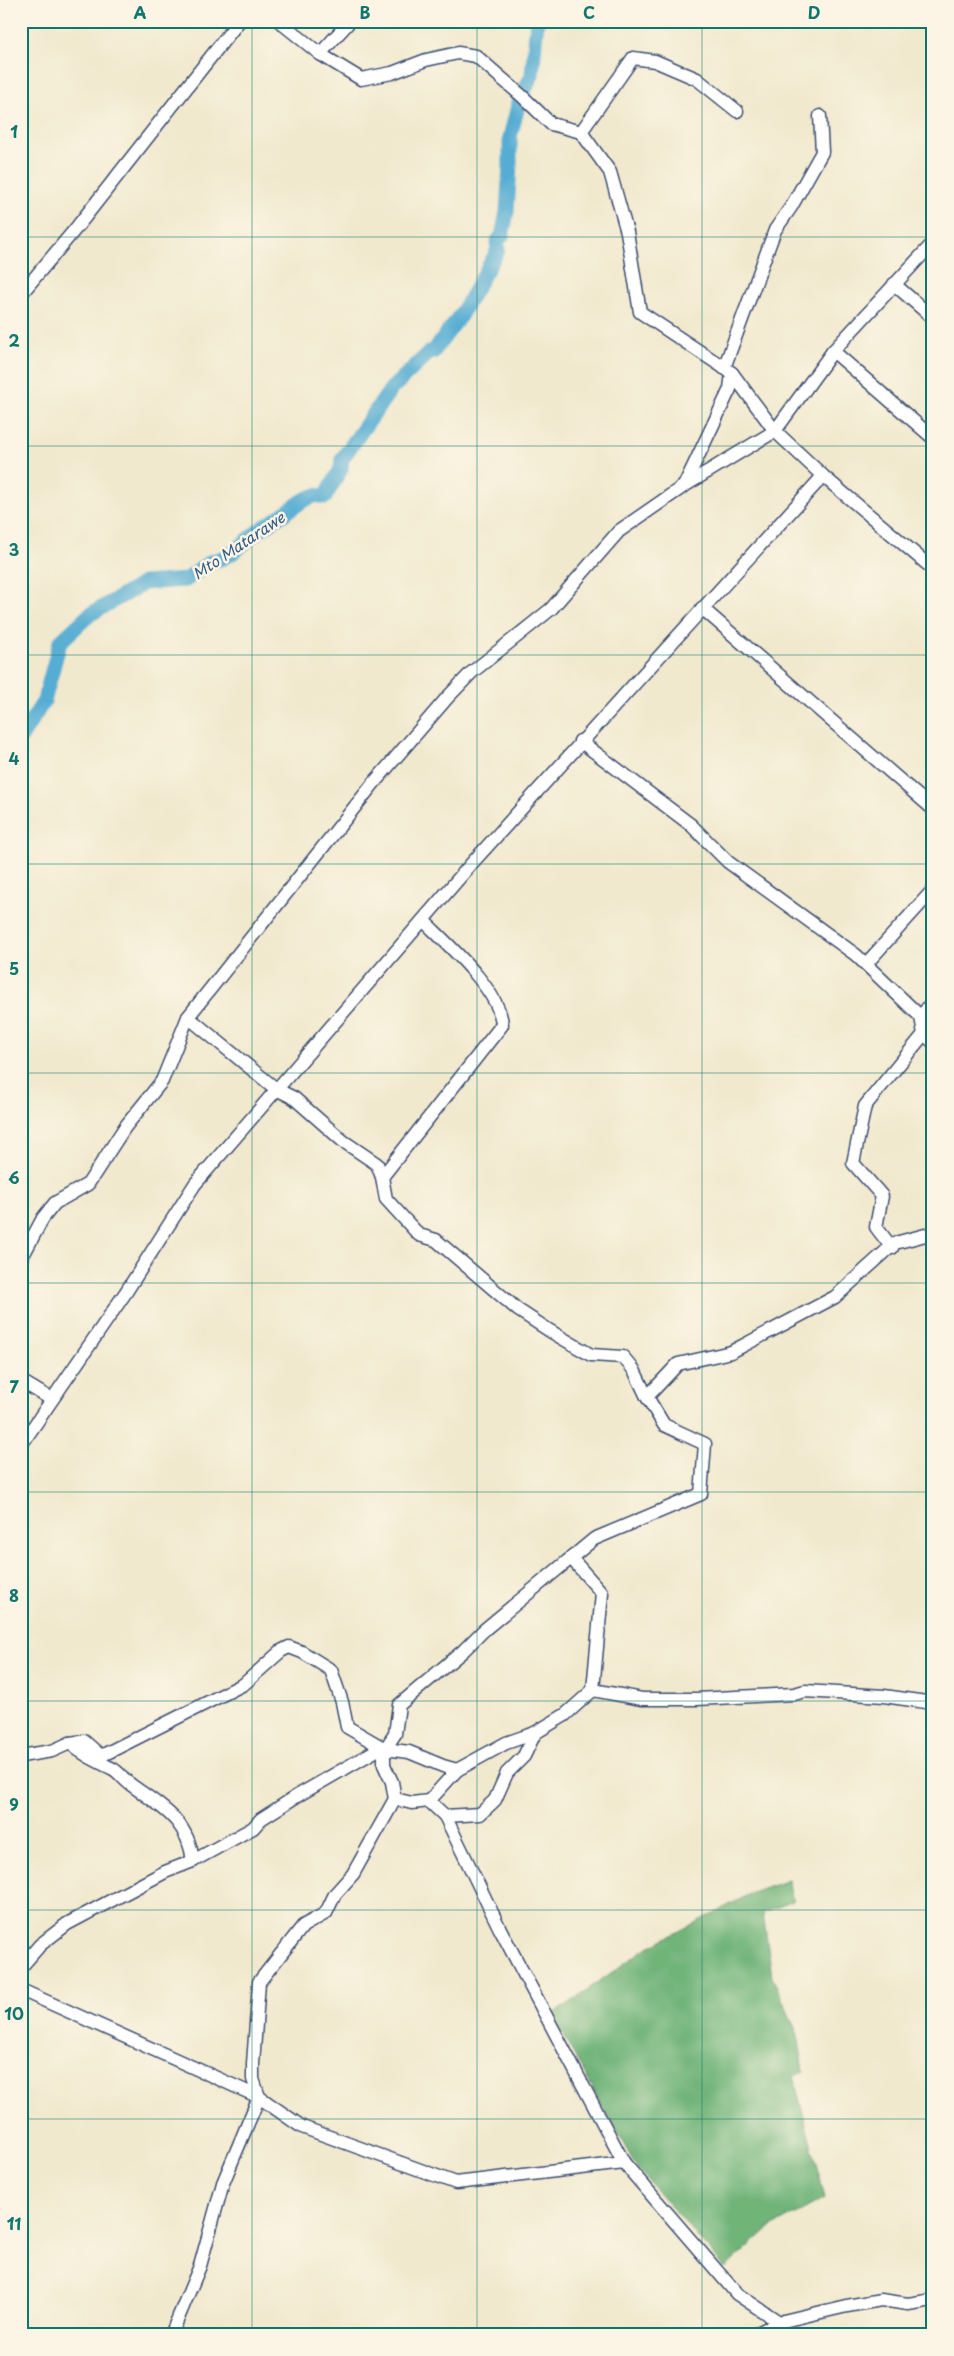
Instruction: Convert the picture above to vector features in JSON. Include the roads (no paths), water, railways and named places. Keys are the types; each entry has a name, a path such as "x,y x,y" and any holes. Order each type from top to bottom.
{"street":[{"path":"21,294 83,220 239,21"},
{"path":"279,21 320,54 361,79 392,73 426,60 458,52 476,56 551,124 581,132 610,172 626,232 640,312 728,370 775,431 823,476 933,569"},
{"path":"320,54 350,21"},
{"path":"581,132 633,58 656,61 697,79 737,112"},
{"path":"684,486 730,389 728,370 775,230 791,207 822,152 820,116"},
{"path":"23,1252 43,1218 55,1203 88,1184 125,1127 162,1081 188,1017 373,784 447,698 471,673 551,609 619,531 684,486 775,431 833,351 933,243"},
{"path":"894,284 933,318"},
{"path":"833,351 933,438"},
{"path":"21,1445 126,1292 195,1184 580,741 823,476"},
{"path":"702,608 933,809"},
{"path":"580,741 691,825 728,862 866,964 921,1017 928,1038 865,1106 853,1163 882,1196 876,1227 892,1248"},
{"path":"866,964 933,890"},
{"path":"382,1177 502,1025 498,1008 483,985 461,956 423,920"},
{"path":"921,1017 933,1000"},
{"path":"21,1967 40,1945 67,1924 165,1872 193,1861 253,1828 261,1819 297,1796 383,1748 395,1734 400,1705 457,1657 484,1630 571,1558 603,1533 701,1494 705,1444 664,1425 646,1397 634,1370 623,1357 591,1355 518,1310 436,1240 419,1235 386,1199 382,1177 376,1164 343,1141 294,1098 276,1089 188,1017"},
{"path":"646,1397 678,1364 731,1352 835,1297 892,1248 895,1243 933,1233"},
{"path":"21,1381 51,1399"},
{"path":"395,1799 412,1803 429,1801 457,1770 506,1743 535,1733 565,1715 593,1690 602,1593 571,1558"},
{"path":"21,1756 52,1751 70,1743 84,1741 101,1756 244,1684 281,1651 289,1647 302,1652 331,1670 342,1702 347,1727 383,1748 409,1752 457,1770"},
{"path":"593,1690 642,1699 794,1694 804,1691 884,1696 933,1703"},
{"path":"445,1816 480,1814 495,1800 507,1773 524,1756 535,1733"},
{"path":"70,1743 99,1764 114,1770 128,1784 161,1805 175,1817 191,1847 193,1861"},
{"path":"171,2335 200,2266 223,2183 259,2097 253,2079 253,2064 259,1982 303,1926 326,1913 335,1894 353,1874 395,1799 392,1782 384,1766 383,1748"},
{"path":"429,1801 445,1816 505,1938 624,2163 737,2294 779,2322"},
{"path":"21,1990 259,2097 302,2127 456,2183 624,2163"},
{"path":"754,2335 779,2322 881,2300 908,2304 933,2300"}],"waterway":[{"name":"Mto Matarawe","path":"21,737 44,701 60,642 89,615 144,583 186,580 210,562 234,552 257,532 304,500 316,495 325,497 341,469 342,459 391,389 430,352 433,352 460,316 498,250 497,242 502,236 507,212 510,137 519,102 532,75 537,21"}]}
